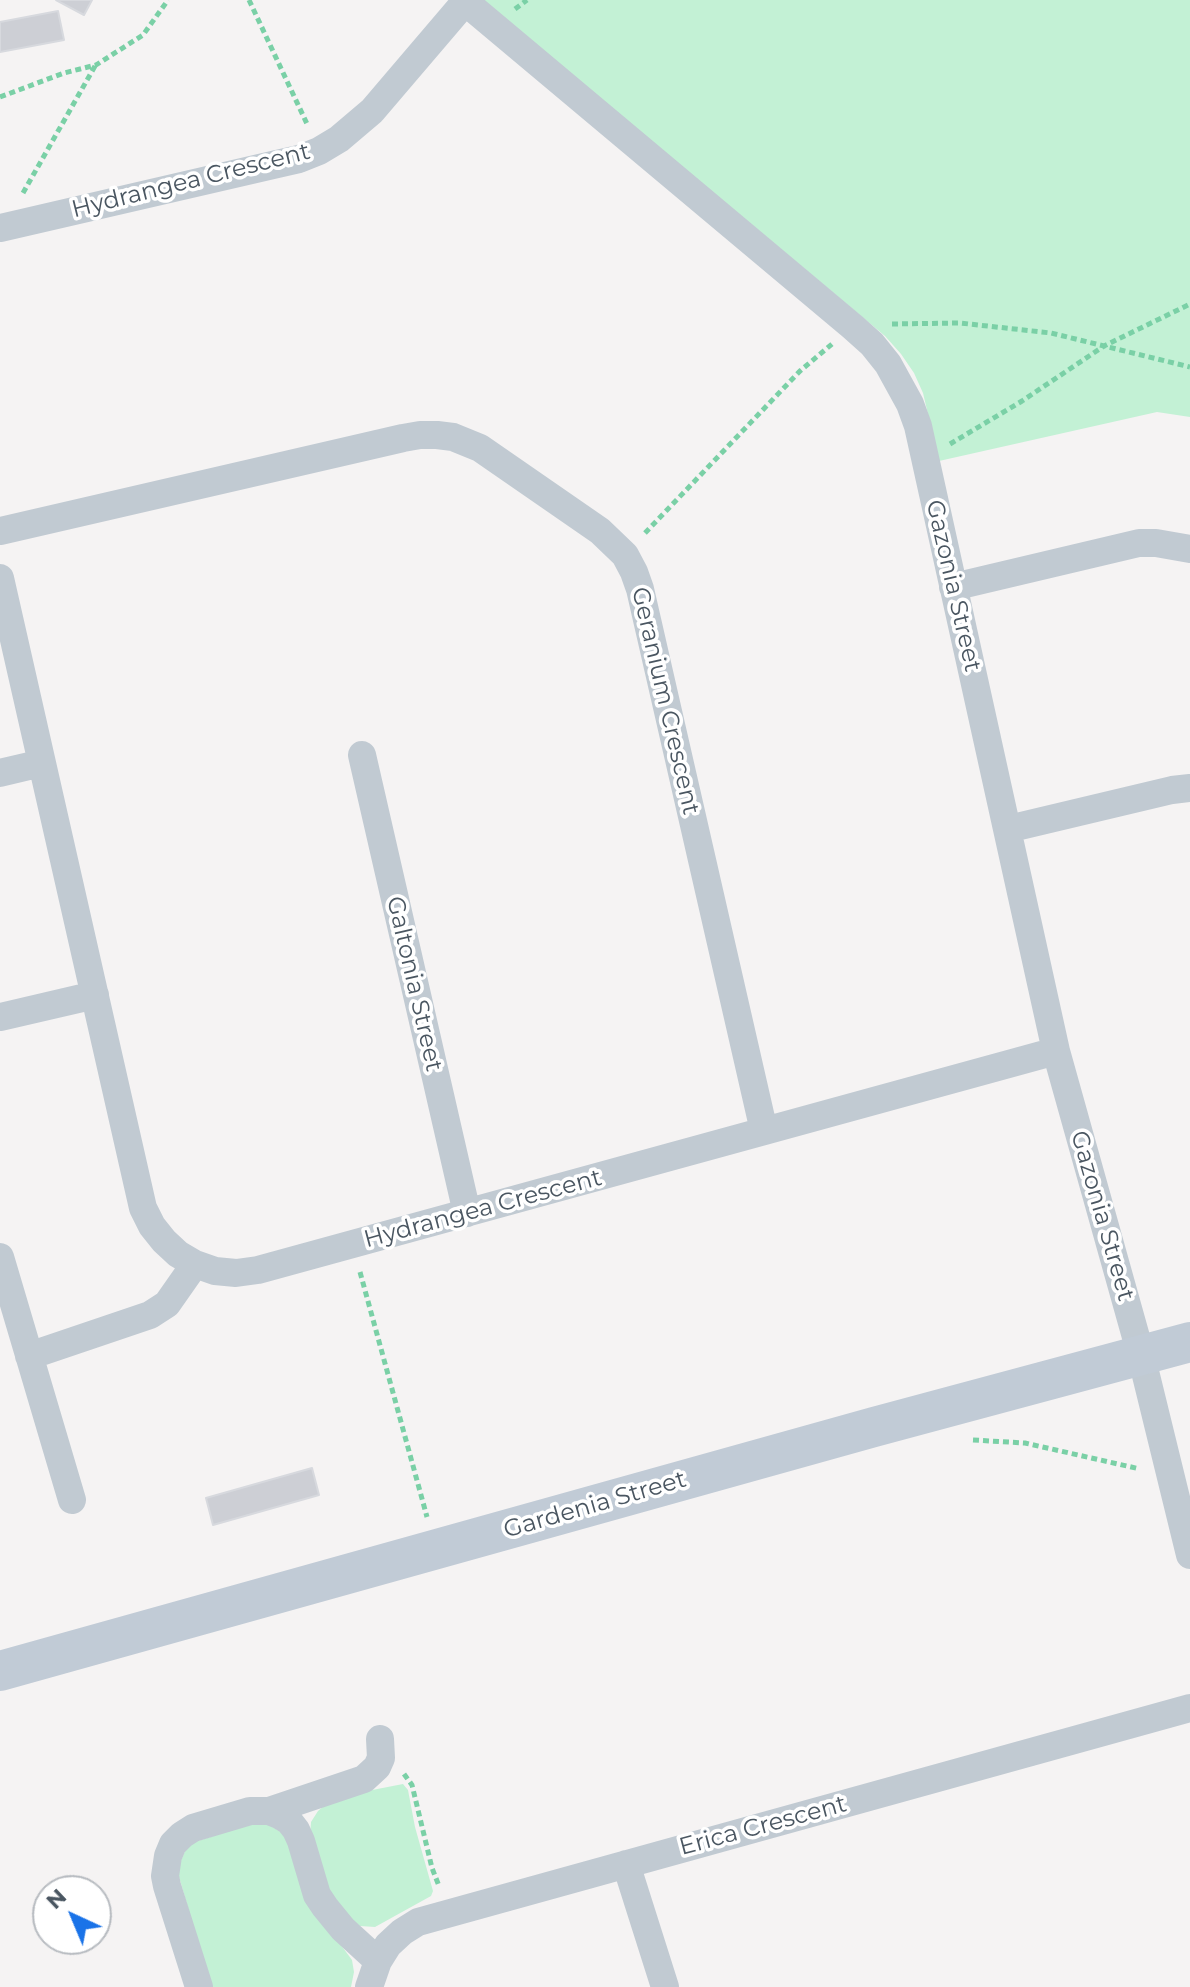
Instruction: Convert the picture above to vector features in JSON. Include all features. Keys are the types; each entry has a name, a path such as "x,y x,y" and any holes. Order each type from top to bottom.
{"street":[{"name":"Hydrangea Crescent","path":"2,227 288,162 319,151 372,111 464,1"},
{"name":"Gazonia Street","path":"464,1 872,344 888,364 910,404 918,426 1056,1051 1141,1355 1190,1555"},
{"name":"Geranium Crescent","path":"0,531 420,435 453,437 480,448 600,531 625,555 640,589 764,1131"},
{"path":"953,587 1139,543 1190,549"},
{"name":"Hydrangea Crescent","path":"0,578 143,1208 164,1241 195,1264 215,1271 247,1272 1056,1051"},
{"name":"Galtonia Street","path":"362,755 467,1213"},
{"path":"0,773 42,763"},
{"path":"1008,829 1190,788"},
{"path":"0,1017 95,995"},
{"path":"0,1257 72,1500"},
{"path":"29,1356 150,1315 167,1304 195,1264"},
{"name":"Gardenia Street","path":"0,1671 1190,1342"},
{"name":"Erica Crescent","path":"373,1974 388,1945 418,1922 1190,1708"},
{"path":"199,1987 167,1886 165,1866 173,1844 193,1828 250,1811 269,1811 364,1779 377,1767 381,1758 380,1739"},
{"path":"269,1811 289,1821 296,1830 317,1895 373,1974"},
{"path":"626,1864 665,1987"}],"path":[{"path":"0,97 64,73 96,65 143,35 168,0"},
{"path":"249,0 319,151"},
{"path":"2,227 96,65"},
{"path":"922,448 951,444 1104,346 1190,304"},
{"path":"625,555 800,371 853,327 960,323 1051,333 1190,367"},
{"path":"351,1245 435,1549"},
{"path":"969,1439 1025,1443 1150,1471 1171,1480"},
{"path":"380,1739 412,1785 432,1868 450,1912"}],"green space":[{"path":"483,0 1190,0 1190,417 1157,412 939,461 923,393 914,373 885,336"},
{"path":"403,1784 408,1790 433,1891 431,1896 375,1927 360,1926 330,1896 310,1836 311,1822 326,1804 362,1792"},
{"path":"255,1823 268,1824 287,1836 309,1902 352,1960 354,1972 351,1987 211,1987 177,1870 188,1844"}],"building":[{"path":"56,0 92,0 84,15"},
{"path":"58,11 64,40 0,52 0,22"},
{"path":"312,1468 319,1495 213,1525 206,1498"}]}
